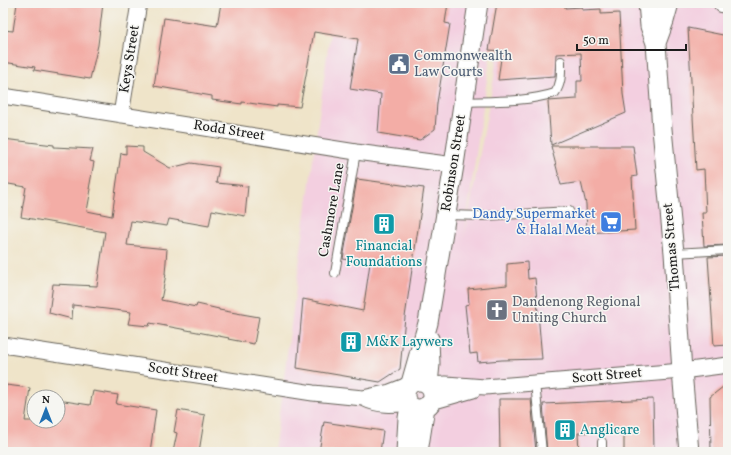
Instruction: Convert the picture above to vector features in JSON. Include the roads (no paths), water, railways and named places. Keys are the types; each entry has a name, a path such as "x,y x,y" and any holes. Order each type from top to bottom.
{"street":[{"name":"Keys Street","path":"121,115 139,3"},
{"name":"Robinson Street","path":"418,452 419,394 428,323 464,102 478,3"},
{"name":"Thomas Street","path":"648,3 650,26 656,42 689,452"},
{"name":"Thomas Street","path":"656,42 669,3"},
{"path":"723,3 728,4"},
{"name":"Rodd Street","path":"3,96 454,166"},
{"name":"Scott Street","path":"3,345 313,393 363,398 372,403 391,405 446,384 485,387 728,365"},
{"path":"406,452 408,418 419,394"}],"lane":[{"path":"464,102 523,99 555,93 560,86 561,81 561,60"},
{"name":"Cashmore Lane","path":"335,273 356,152"},
{"path":"446,215 485,216 569,211"},
{"path":"674,253 728,250"},
{"path":"535,383 542,452"},
{"path":"602,442 602,452"}],"place":[{"name":"Commonwealth Law Courts","path":"399,64"},
{"name":"Dandy Supermarket & Halal Meat","path":"611,222"},
{"name":"Financial Foundations","path":"384,224"},
{"name":"Dandenong Regional Uniting Church","path":"497,310"},
{"name":"M&K Laywers","path":"351,342"},
{"name":"Anglicare","path":"565,430"}]}
